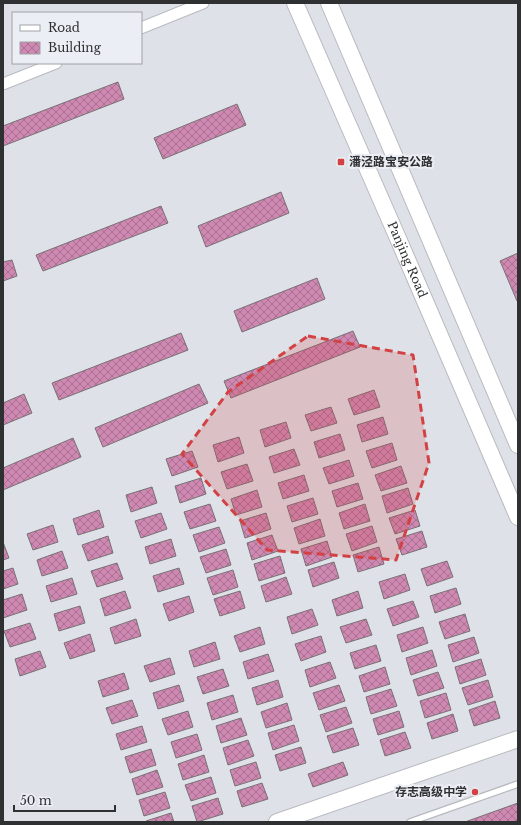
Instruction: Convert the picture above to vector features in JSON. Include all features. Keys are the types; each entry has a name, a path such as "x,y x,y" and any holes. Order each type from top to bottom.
{"main road":[{"name":"Panjing Road","path":"294,3 400,243 518,517"},
{"path":"329,3 518,446"},
{"path":"277,822 518,739"}],"street":[{"path":"142,28 203,3"},
{"path":"3,84 53,64"}],"lane":[{"path":"410,822 518,784"}],"highlighted area":[{"path":"308,336 413,355 429,463 396,560 267,550 182,454 228,392"}],"building":[{"path":"118,82 124,99 3,146 3,126"},
{"path":"237,104 246,125 163,159 154,138"},
{"path":"281,192 289,213 206,247 198,226"},
{"path":"161,206 168,223 43,271 36,255"},
{"path":"518,253 518,301 517,301 500,261"},
{"path":"12,260 17,276 3,281 3,262"},
{"path":"317,278 325,299 242,332 234,311"},
{"path":"353,331 360,347 231,398 224,381"},
{"path":"181,333 188,350 59,400 52,383"},
{"path":"199,384 208,403 103,447 95,428"},
{"path":"374,390 380,407 354,415 348,399"},
{"path":"24,394 32,413 3,425 3,403"},
{"path":"331,407 337,423 311,431 305,415"},
{"path":"383,417 388,434 362,442 357,425"},
{"path":"286,422 291,438 265,447 260,430"},
{"path":"340,434 345,450 319,458 314,442"},
{"path":"239,437 244,453 218,462 213,445"},
{"path":"73,438 81,457 3,490 3,468"},
{"path":"392,443 397,460 372,468 366,451"},
{"path":"294,449 300,465 274,473 269,457"},
{"path":"192,451 198,467 172,476 166,459"},
{"path":"349,460 354,476 329,484 323,468"},
{"path":"247,464 253,481 227,489 221,472"},
{"path":"401,466 407,483 381,491 375,475"},
{"path":"304,475 309,491 283,499 278,483"},
{"path":"201,478 206,494 180,503 175,486"},
{"path":"358,483 363,499 337,507 332,491"},
{"path":"152,487 157,503 131,512 126,495"},
{"path":"408,488 413,504 387,513 382,496"},
{"path":"257,490 262,507 236,515 231,499"},
{"path":"313,498 318,514 292,522 287,506"},
{"path":"210,504 216,521 190,529 184,512"},
{"path":"365,504 370,521 344,529 339,513"},
{"path":"99,510 104,527 78,535 73,519"},
{"path":"415,510 420,526 395,534 389,518"},
{"path":"161,513 167,529 141,538 135,521"},
{"path":"266,513 271,529 245,538 240,521"},
{"path":"320,519 325,536 299,544 294,528"},
{"path":"53,525 58,542 33,550 27,534"},
{"path":"372,526 377,542 352,551 346,534"},
{"path":"219,527 225,543 199,552 193,535"},
{"path":"422,531 427,547 402,555 396,539"},
{"path":"272,535 278,551 252,560 247,543"},
{"path":"108,536 113,553 88,561 82,545"},
{"path":"171,539 176,556 150,564 145,547"},
{"path":"327,541 332,557 306,566 301,549"},
{"path":"3,542 9,558 3,560"},
{"path":"379,547 384,564 358,572 353,555"},
{"path":"226,549 231,565 206,573 200,557"},
{"path":"62,551 68,568 42,576 37,560"},
{"path":"280,556 285,573 259,581 254,564"},
{"path":"447,561 453,577 427,586 421,569"},
{"path":"334,562 339,578 313,587 308,570"},
{"path":"117,563 123,579 97,587 91,571"},
{"path":"13,568 18,584 3,589 3,571"},
{"path":"179,568 184,584 158,592 153,576"},
{"path":"233,570 238,587 213,595 207,578"},
{"path":"405,574 410,590 384,599 379,582"},
{"path":"286,577 292,594 266,602 261,586"},
{"path":"72,578 77,594 51,602 46,586"},
{"path":"456,588 461,604 435,613 430,596"},
{"path":"125,591 131,608 105,616 100,599"},
{"path":"240,591 245,608 220,616 214,599"},
{"path":"358,591 363,608 337,616 332,600"},
{"path":"22,594 27,610 3,618 3,600"},
{"path":"189,596 194,612 169,621 163,604"},
{"path":"413,601 419,617 393,626 387,609"},
{"path":"80,606 85,623 59,631 54,614"},
{"path":"312,609 318,625 292,634 287,617"},
{"path":"465,614 470,631 445,639 439,622"},
{"path":"136,619 141,636 115,644 110,628"},
{"path":"366,619 372,635 346,643 340,627"},
{"path":"30,623 36,639 10,647 4,631"},
{"path":"260,627 265,644 240,652 234,636"},
{"path":"423,627 428,643 402,652 397,635"},
{"path":"90,634 95,651 70,659 64,643"},
{"path":"321,636 326,652 301,661 295,644"},
{"path":"474,637 479,653 453,662 448,645"},
{"path":"215,642 220,659 194,667 189,651"},
{"path":"376,645 381,661 355,669 350,653"},
{"path":"432,650 437,666 411,675 406,658"},
{"path":"40,651 46,667 20,676 15,659"},
{"path":"268,654 274,671 248,679 243,662"},
{"path":"170,658 175,674 150,682 144,666"},
{"path":"481,659 486,675 460,684 455,667"},
{"path":"330,662 336,678 310,687 305,670"},
{"path":"385,667 390,684 364,692 359,676"},
{"path":"223,669 229,686 203,694 197,677"},
{"path":"438,672 444,688 418,696 413,680"},
{"path":"124,673 129,689 103,697 98,681"},
{"path":"278,680 283,697 257,705 252,688"},
{"path":"488,680 493,697 468,705 462,688"},
{"path":"179,685 184,701 158,709 153,693"},
{"path":"339,685 345,701 319,710 313,693"},
{"path":"391,689 397,706 371,714 366,697"},
{"path":"446,693 451,710 425,718 420,701"},
{"path":"233,695 238,712 212,720 207,703"},
{"path":"132,700 138,716 112,724 106,708"},
{"path":"495,701 500,718 474,726 469,710"},
{"path":"287,703 292,720 266,728 261,712"},
{"path":"346,707 352,723 326,732 320,715"},
{"path":"188,711 193,727 168,735 162,719"},
{"path":"399,711 404,727 378,735 373,719"},
{"path":"453,714 458,731 432,739 427,723"},
{"path":"241,718 247,735 221,743 216,726"},
{"path":"294,725 299,741 273,750 268,733"},
{"path":"142,726 147,742 121,750 116,734"},
{"path":"353,728 359,745 333,753 327,736"},
{"path":"405,732 411,748 385,756 380,740"},
{"path":"197,734 202,750 176,758 171,742"},
{"path":"248,740 254,756 228,765 223,748"},
{"path":"301,747 306,763 280,771 275,755"},
{"path":"151,749 156,765 130,773 125,757"},
{"path":"204,755 209,772 183,780 178,764"},
{"path":"256,762 261,778 235,786 230,770"},
{"path":"343,762 348,775 313,787 308,774"},
{"path":"157,770 163,787 137,795 132,779"},
{"path":"211,777 216,793 191,801 185,785"},
{"path":"262,783 268,799 242,807 237,791"},
{"path":"165,792 170,808 144,816 139,800"},
{"path":"218,798 223,814 197,822 192,806"},
{"path":"518,803 518,822 465,822"},
{"path":"171,813 174,822 146,822 146,821"}],"place":[{"name":"潘泾路宝安公路","path":"341,162"},
{"name":"存志高级中学","path":"475,792"}]}
